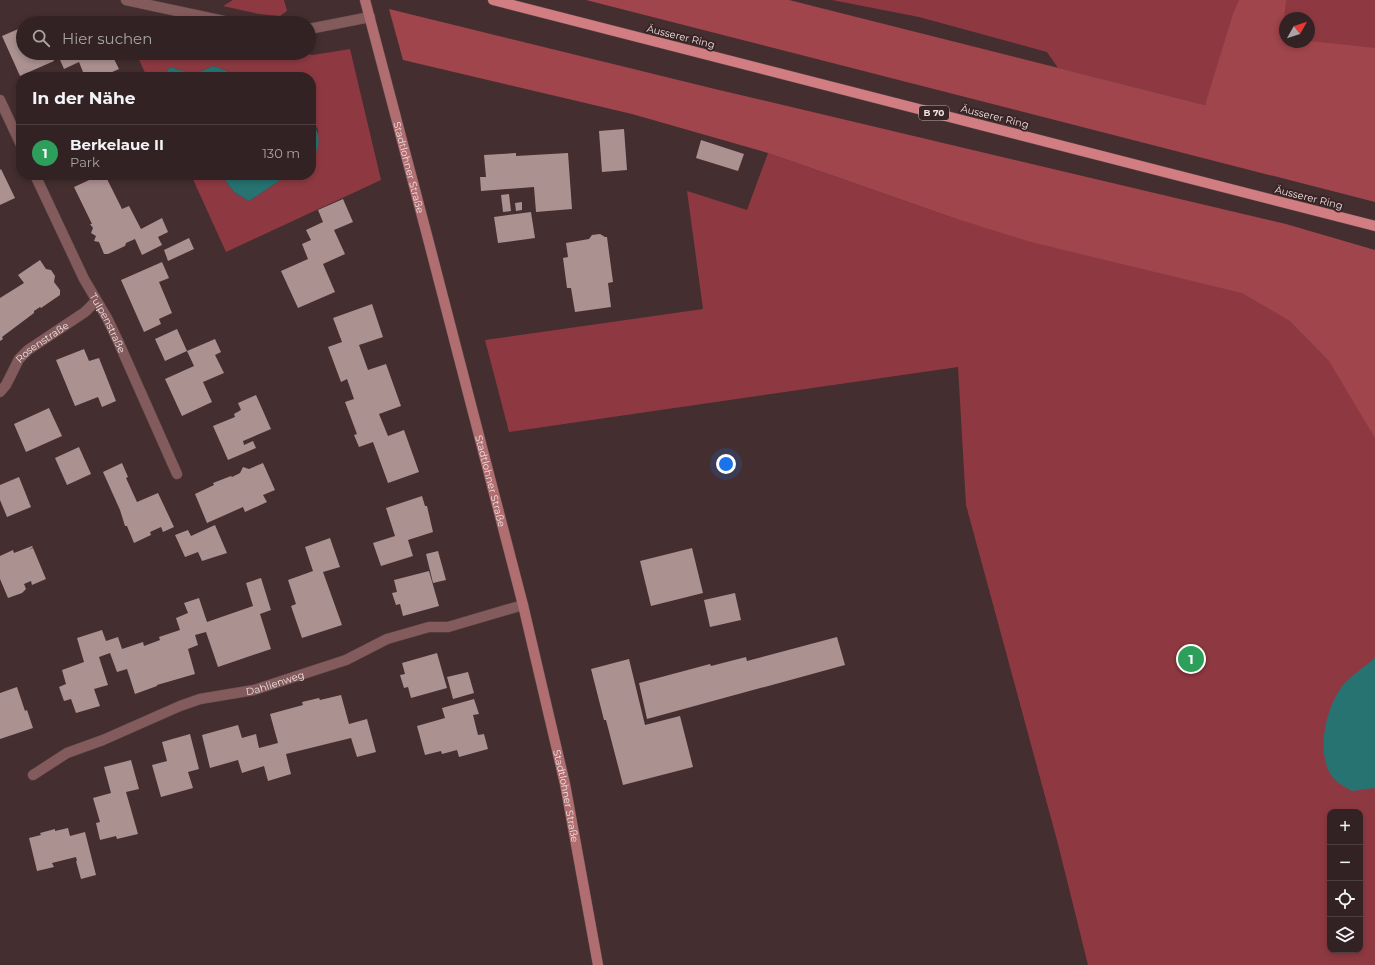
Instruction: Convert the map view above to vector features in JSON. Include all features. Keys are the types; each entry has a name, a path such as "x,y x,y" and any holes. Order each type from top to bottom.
{"main road":[{"name":"Äusserer Ring","path":"492,0 1375,226"}],"street":[{"path":"126,0 200,16"},
{"name":"Stadtlohner Straße","path":"365,0 523,604 564,784 598,965"},
{"path":"316,28 370,17"},
{"path":"0,100 16,134"},
{"name":"Tulpenstraße","path":"37,180 84,279 107,318 177,474"},
{"name":"Rosenstraße","path":"0,392 6,385 19,359 28,350 85,312 96,301"},
{"name":"Dahlienweg","path":"33,775 67,753 104,740 200,699 254,690 346,660 387,639 429,626 448,627 523,604"}],"shaded area":[{"path":"233,0 284,0 287,11 280,16 259,14 223,6"},
{"path":"586,0 789,0 1205,105 1233,14 1239,0 1286,0 1285,12 1279,12 1279,48 1315,48 1315,42 1375,48 1375,202"},
{"path":"832,0 1375,0 1375,141 1209,96 1205,105 1058,68 1047,52 919,17"},
{"path":"389,9 715,89 1286,224 1375,250 1375,438 1329,361 1290,321 1242,293 1031,242 951,217 768,153 632,114 403,60"},
{"path":"350,49 381,180 226,252 193,180 225,180 234,192 249,201 280,180 316,180 316,141 318,130 316,127 316,72 229,72 214,66 198,72 186,72 170,67 166,72 145,72 139,60 316,60 316,55"},
{"path":"768,153 951,217 1375,322 1375,965 1088,965 1058,844 966,505 958,367 509,432 485,340 703,309 687,191 747,210"}],"water":[{"path":"214,66 229,72 198,72"},
{"path":"170,67 186,72 166,72"},
{"path":"316,129 318,134 316,152"},
{"path":"225,180 280,180 249,201 234,192"},
{"path":"1375,658 1375,788 1352,791 1336,781 1328,769 1325,757 1325,731 1332,704 1344,684"}],"building":[{"path":"16,30 16,60 54,61 29,72 18,72 2,36"},
{"path":"60,60 114,60 119,69 112,72 83,72 79,62 64,69"},
{"path":"624,129 627,170 602,172 599,131"},
{"path":"701,140 744,154 738,171 696,158"},
{"path":"516,153 516,156 568,153 572,209 536,212 534,187 481,191 480,177 486,177 484,155"},
{"path":"1,169 15,198 0,205 0,170"},
{"path":"89,180 108,180 122,209 129,206 141,229 162,218 168,232 158,237 162,245 142,255 135,239 126,243 125,246 108,254 104,254 99,242 94,241 96,236 91,233 93,228 90,224 92,224 74,187"},
{"path":"509,194 511,211 503,212 501,195"},
{"path":"343,199 353,222 334,230 345,254 323,264 335,292 298,308 281,271 308,259 302,244 311,240 306,230 323,222 318,210"},
{"path":"522,202 522,210 516,211 515,203"},
{"path":"531,212 535,238 498,243 494,217"},
{"path":"600,234 607,237 613,282 608,283 611,307 575,312 571,288 567,288 563,258 568,257 566,243 589,239 592,235"},
{"path":"189,238 194,249 168,261 164,250"},
{"path":"40,260 46,269 51,270 55,276 54,282 60,290 60,295 34,311 34,313 2,337 3,339 0,341 0,298 24,283 18,275"},
{"path":"162,262 169,278 159,282 172,313 159,319 161,324 144,332 121,280"},
{"path":"372,304 383,337 359,345 368,370 386,364 401,406 379,414 388,436 404,430 419,472 388,483 373,442 359,447 354,435 357,434 345,402 354,399 347,379 341,382 328,347 342,342 333,318"},
{"path":"177,329 187,351 165,361 155,339"},
{"path":"215,339 221,352 215,355 224,373 203,382 212,402 182,416 165,379 194,366 187,351"},
{"path":"84,349 89,361 99,358 116,401 102,407 98,397 75,406 56,360"},
{"path":"256,395 271,429 243,441 244,445 253,441 256,448 228,460 213,426 235,417 234,414 241,410 238,403"},
{"path":"49,408 62,436 26,452 14,424"},
{"path":"79,447 91,474 67,485 55,458"},
{"path":"122,463 128,477 126,478 137,502 158,493 174,527 163,532 161,527 150,532 151,535 134,543 127,526 125,526 120,510 103,472"},
{"path":"263,463 275,490 263,495 267,502 245,512 243,507 207,523 195,494 214,485 213,483 240,473 243,467 249,469"},
{"path":"19,477 31,507 7,517 0,500 0,485"},
{"path":"422,496 425,506 427,506 433,532 408,540 413,556 381,566 373,543 395,536 386,508"},
{"path":"215,525 227,553 202,561 198,552 185,557 175,535 188,530 191,536"},
{"path":"330,538 340,567 323,572 342,625 302,638 291,606 296,604 288,580 313,571 305,547"},
{"path":"32,546 33,547 29,550 33,548 46,579 32,585 31,581 24,584 26,589 22,593 8,598 0,579 0,556 13,550 14,553"},
{"path":"692,548 703,593 651,606 640,561"},
{"path":"438,551 446,580 433,583 426,554"},
{"path":"429,571 439,606 403,616 400,604 396,605 392,593 397,592 394,580"},
{"path":"261,578 271,610 260,614 271,649 218,667 206,632 195,635 198,645 188,649 195,674 157,685 135,694 127,669 117,672 110,653 99,657 108,685 94,689 100,706 76,713 71,699 64,701 59,687 66,684 62,670 84,662 77,638 102,630 106,641 118,637 122,649 143,642 144,646 160,640 159,637 180,630 176,618 188,613 184,603 199,598 207,622 253,606 246,583"},
{"path":"735,593 741,620 710,627 704,600"},
{"path":"837,637 845,665 647,719 639,683 710,664 711,666 746,657 747,661"},
{"path":"437,653 447,688 411,698 408,687 404,688 400,675 405,674 402,663"},
{"path":"629,659 645,725 680,716 693,767 623,785 591,669"},
{"path":"468,672 474,693 453,699 447,677"},
{"path":"17,687 25,711 27,710 33,728 0,739 0,693"},
{"path":"341,695 349,724 367,719 376,752 357,757 351,738 286,754 291,774 268,781 264,766 242,773 238,760 210,768 202,735 238,725 242,738 256,734 259,748 278,743 270,714 303,705 302,702 319,698 320,700"},
{"path":"474,699 479,714 473,715 478,735 484,734 488,749 459,757 457,750 442,754 441,751 425,755 417,726 445,718 442,708"},
{"path":"190,734 199,769 188,772 193,788 161,797 152,765 167,761 162,742"},
{"path":"131,760 139,789 126,792 138,834 117,839 116,836 100,840 96,823 100,822 93,798 111,793 104,767"},
{"path":"68,828 70,836 85,832 96,875 81,879 76,857 52,863 54,867 37,871 29,838 55,829 55,831"}],"place":[{"name":"Berkelaue II","path":"1191,659"}]}
